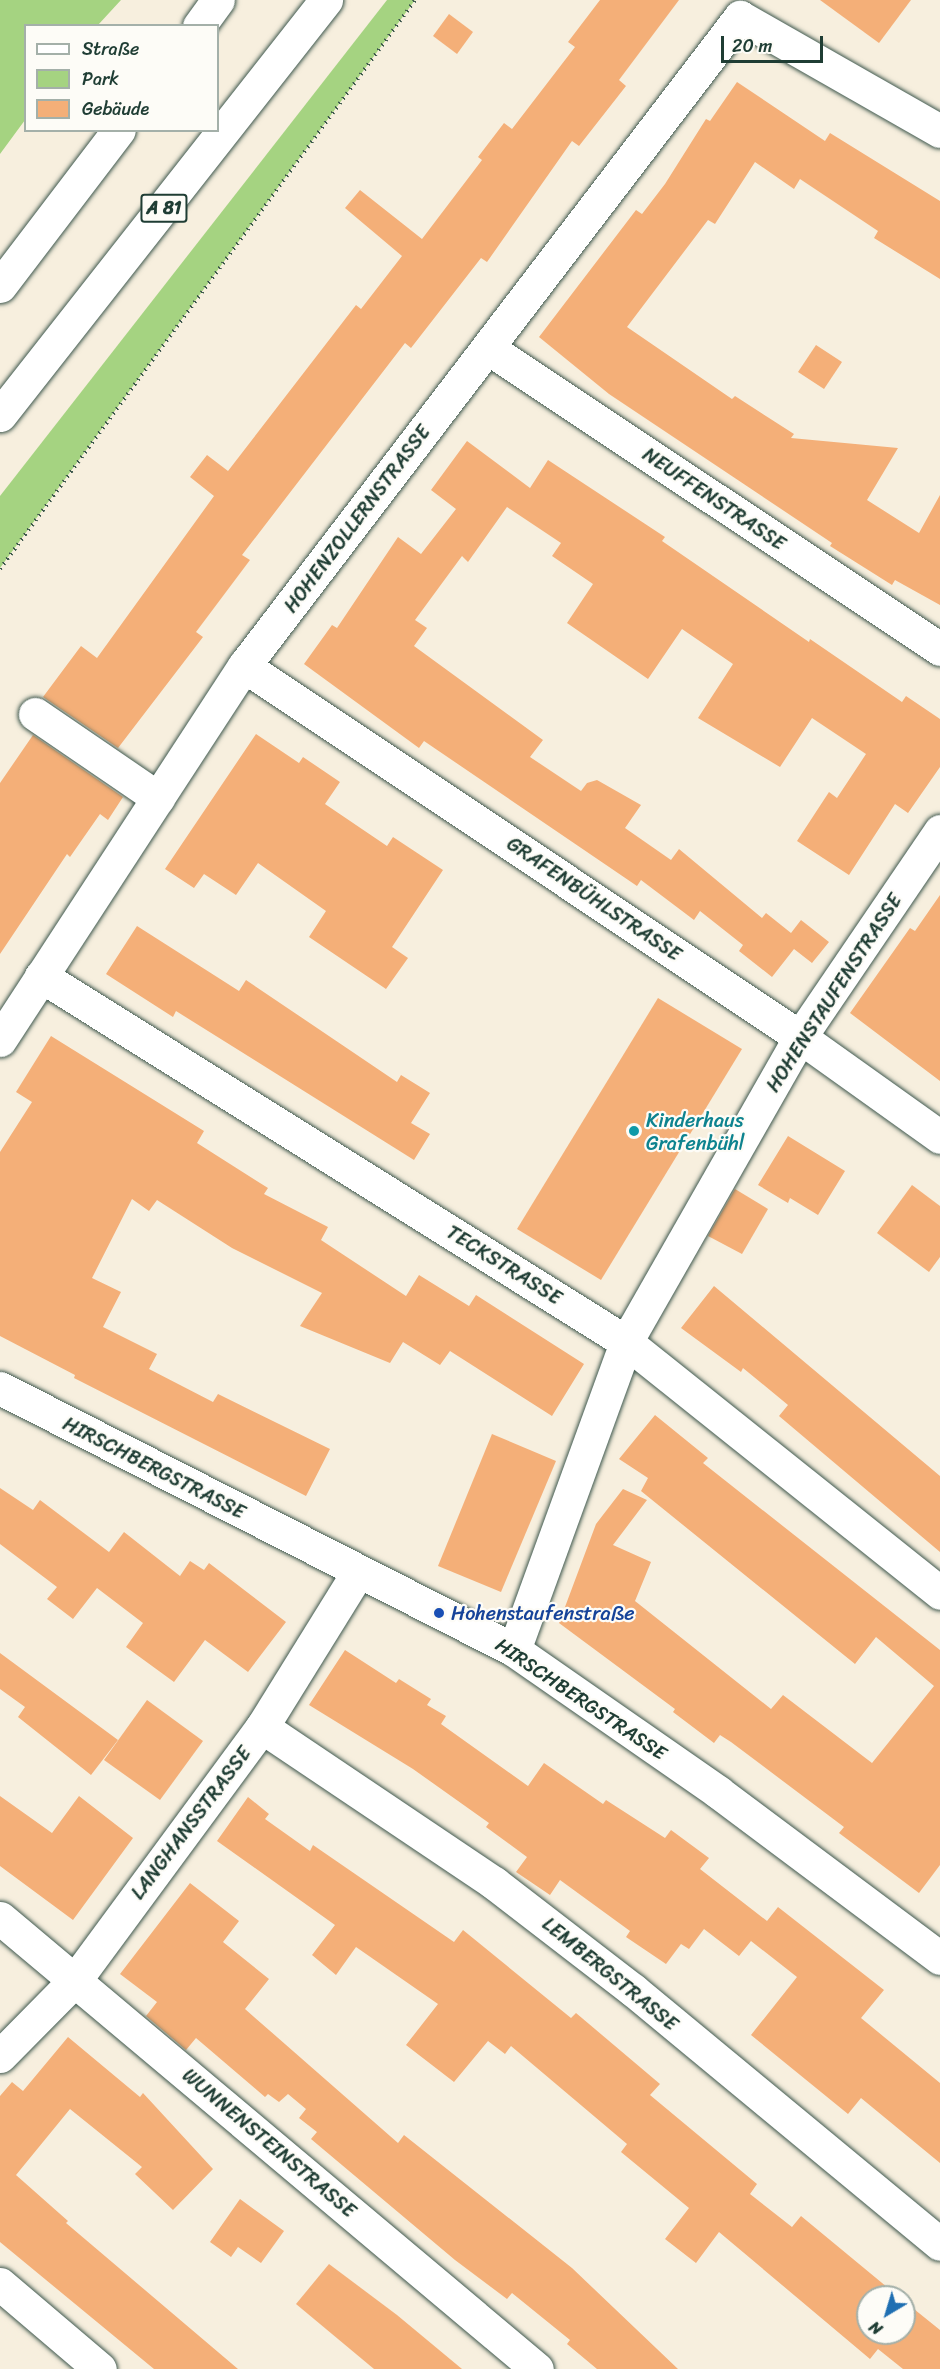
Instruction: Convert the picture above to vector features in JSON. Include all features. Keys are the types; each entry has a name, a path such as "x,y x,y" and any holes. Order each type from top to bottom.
{"main road":[{"path":"200,24 218,0"},
{"name":"A 81","path":"0,415 326,0"},
{"name":"HOHENZOLLERNSTRASSE","path":"0,1040 244,666 740,16 936,119"},
{"path":"0,286 117,132"},
{"name":"NEUFFENSTRASSE","path":"488,348 940,649"},
{"name":"GRAFENBÜHLSTRASSE","path":"244,666 800,1037 940,1137"},
{"path":"35,714 158,798"},
{"name":"HOHENSTAUFENSTRASSE","path":"514,1650 626,1342 800,1037 940,831"},
{"name":"TECKSTRASSE","path":"41,976 626,1342 940,1593"},
{"name":"HIRSCHBERGSTRASSE","path":"0,1388 514,1650 718,1792 940,1958"},
{"name":"LANGHANSSTRASSE","path":"0,2056 76,1979 262,1728 358,1572"},
{"name":"LEMBERGSTRASSE","path":"262,1728 494,1882 633,1990 940,2244"},
{"name":"WUNNENSTEINSTRASSE","path":"0,1917 76,1979 529,2367"},
{"path":"0,2284 100,2369"}],"path":[{"path":"0,569 415,0"}],"green space":[{"path":"0,0 121,0 99,24 24,24 24,121 0,154"},
{"path":"387,0 415,0 0,568 0,496"}],"building":[{"path":"600,0 679,0 619,80 626,86 579,146 572,141 487,262 481,258 411,348 405,343 242,555 250,560 196,632 203,637 118,748 43,697 81,646 97,658 214,496 190,477 207,455 228,471 356,305 361,309 402,256 345,208 360,190 422,239 482,160 478,157 504,123 512,129 575,47 568,42"},
{"path":"820,0 911,0 879,43"},
{"path":"449,14 473,32 457,54 433,36"},
{"path":"737,82 825,141 830,133 940,201 940,279 874,238 878,231 800,179 794,189 755,162 715,224 708,220 627,327 732,399 735,396 794,434 791,438 898,448 867,500 919,533 940,495 940,605 895,580 892,585 830,546 832,543 609,394 539,337 636,210 642,214 665,184 706,119 710,121"},
{"path":"816,345 842,362 824,389 798,372"},
{"path":"467,441 530,488 548,460 665,537 662,541 809,642 810,639 902,702 906,696 940,719 940,767 908,813 895,804 849,875 797,841 829,792 837,798 866,754 812,718 780,767 698,718 733,664 682,629 648,679 567,623 593,584 552,556 561,543 507,507 468,562 462,556 415,620 427,628 414,646 543,740 530,757 581,791 587,783 597,780 641,805 625,828 671,860 679,849 762,918 766,913 791,933 801,920 829,942 812,963 794,949 772,977 739,951 743,945 700,911 694,920 641,880 637,886 424,741 419,748 304,664 332,625 337,628 398,537 421,554 456,509 431,490"},
{"path":"256,734 299,763 303,757 340,782 325,804 387,846 393,837 443,870 392,947 408,958 386,989 309,937 326,911 258,863 236,895 204,874 194,888 165,869"},
{"path":"33,735 123,797 108,820 100,814 70,857 67,854 0,954 0,783"},
{"path":"940,895 940,1081 850,1013 910,928 915,931"},
{"path":"137,926 239,991 246,980 397,1082 401,1075 430,1093 411,1123 430,1134 414,1160 176,1011 173,1017 106,974"},
{"name":"Kinderhaus Grafenbühl","path":"658,998 742,1049 601,1280 517,1229"},
{"path":"51,1036 204,1131 197,1143 268,1188 264,1194 328,1227 321,1240 406,1296 419,1275 469,1306 476,1295 584,1364 552,1416 450,1351 440,1365 403,1342 390,1363 300,1326 322,1293 232,1248 157,1200 149,1211 132,1199 92,1278 121,1292 103,1327 157,1354 149,1369 213,1402 218,1394 330,1449 306,1496 74,1378 75,1375 0,1336 0,1152 32,1102 16,1092"},
{"path":"788,1136 845,1171 818,1215 790,1198 788,1203 758,1185"},
{"path":"912,1185 940,1206 940,1257 929,1272 877,1233"},
{"path":"735,1189 768,1209 742,1254 708,1236"},
{"path":"714,1286 940,1476 940,1552 779,1416 788,1405 743,1368 741,1372 681,1328"},
{"path":"655,1415 708,1458 703,1463 940,1650 940,1865 919,1893 839,1833 844,1827 731,1742 720,1735 714,1743 673,1712 675,1709 559,1623 596,1524 623,1489 647,1500 613,1545 651,1562 635,1601 771,1709 783,1695 872,1763 934,1686 876,1637 855,1664 641,1491 648,1478 619,1459"},
{"path":"492,1434 556,1461 501,1592 438,1566"},
{"path":"0,1488 33,1510 40,1500 109,1552 124,1532 180,1576 190,1561 204,1570 209,1563 286,1622 248,1672 205,1640 174,1682 126,1647 143,1623 97,1588 73,1619 47,1599 57,1587 0,1544"},
{"path":"345,1650 396,1683 399,1679 431,1699 427,1705 446,1716 441,1724 528,1786 544,1763 603,1804 606,1800 665,1838 671,1830 709,1858 700,1869 767,1921 778,1907 884,1990 861,2018 940,2083 940,2163 861,2098 848,2114 751,2035 797,1977 751,1941 739,1956 704,1929 689,1949 681,1944 666,1964 626,1937 630,1931 560,1880 550,1895 516,1872 527,1857 486,1827 489,1823 413,1769 309,1705"},
{"path":"0,1653 118,1740 91,1775 18,1717 25,1707 0,1689"},
{"path":"147,1700 203,1741 160,1800 104,1760"},
{"path":"0,1796 52,1833 79,1796 133,1838 73,1920 0,1866"},
{"path":"248,1797 269,1814 265,1819 310,1851 313,1845 454,1942 463,1930 571,2018 576,2013 660,2084 650,2095 757,2184 750,2194 792,2227 801,2216 884,2285 856,2285 856,2345 916,2345 916,2311 940,2330 940,2369 903,2369 878,2349 870,2359 719,2232 696,2263 665,2239 689,2208 621,2152 627,2144 511,2046 505,2054 488,2041 454,2082 406,2045 438,2004 356,1947 336,1975 312,1955 335,1925 217,1841"},
{"path":"190,1883 239,1921 223,1942 269,1979 245,2009 398,2143 404,2135 572,2268 678,2369 597,2369 567,2344 570,2340 512,2293 507,2299 455,2260 311,2139 317,2132 299,2118 306,2109 288,2094 279,2102 268,2094 265,2097 196,2038 186,2050 146,2016 157,2002 120,1974"},
{"path":"68,2037 140,2097 143,2093 213,2169 173,2210 135,2174 142,2167 70,2109 16,2175 68,2221 66,2223 238,2369 154,2369 0,2242 0,2096 12,2082 23,2091"},
{"path":"240,2199 284,2231 261,2263 238,2247 231,2257 210,2242"},
{"path":"329,2264 397,2315 462,2369 374,2369 296,2304"}],"place":[{"name":"Kinderhaus Grafenbühl","path":"634,1131"},
{"name":"Hohenstaufenstraße","path":"439,1613"}]}
